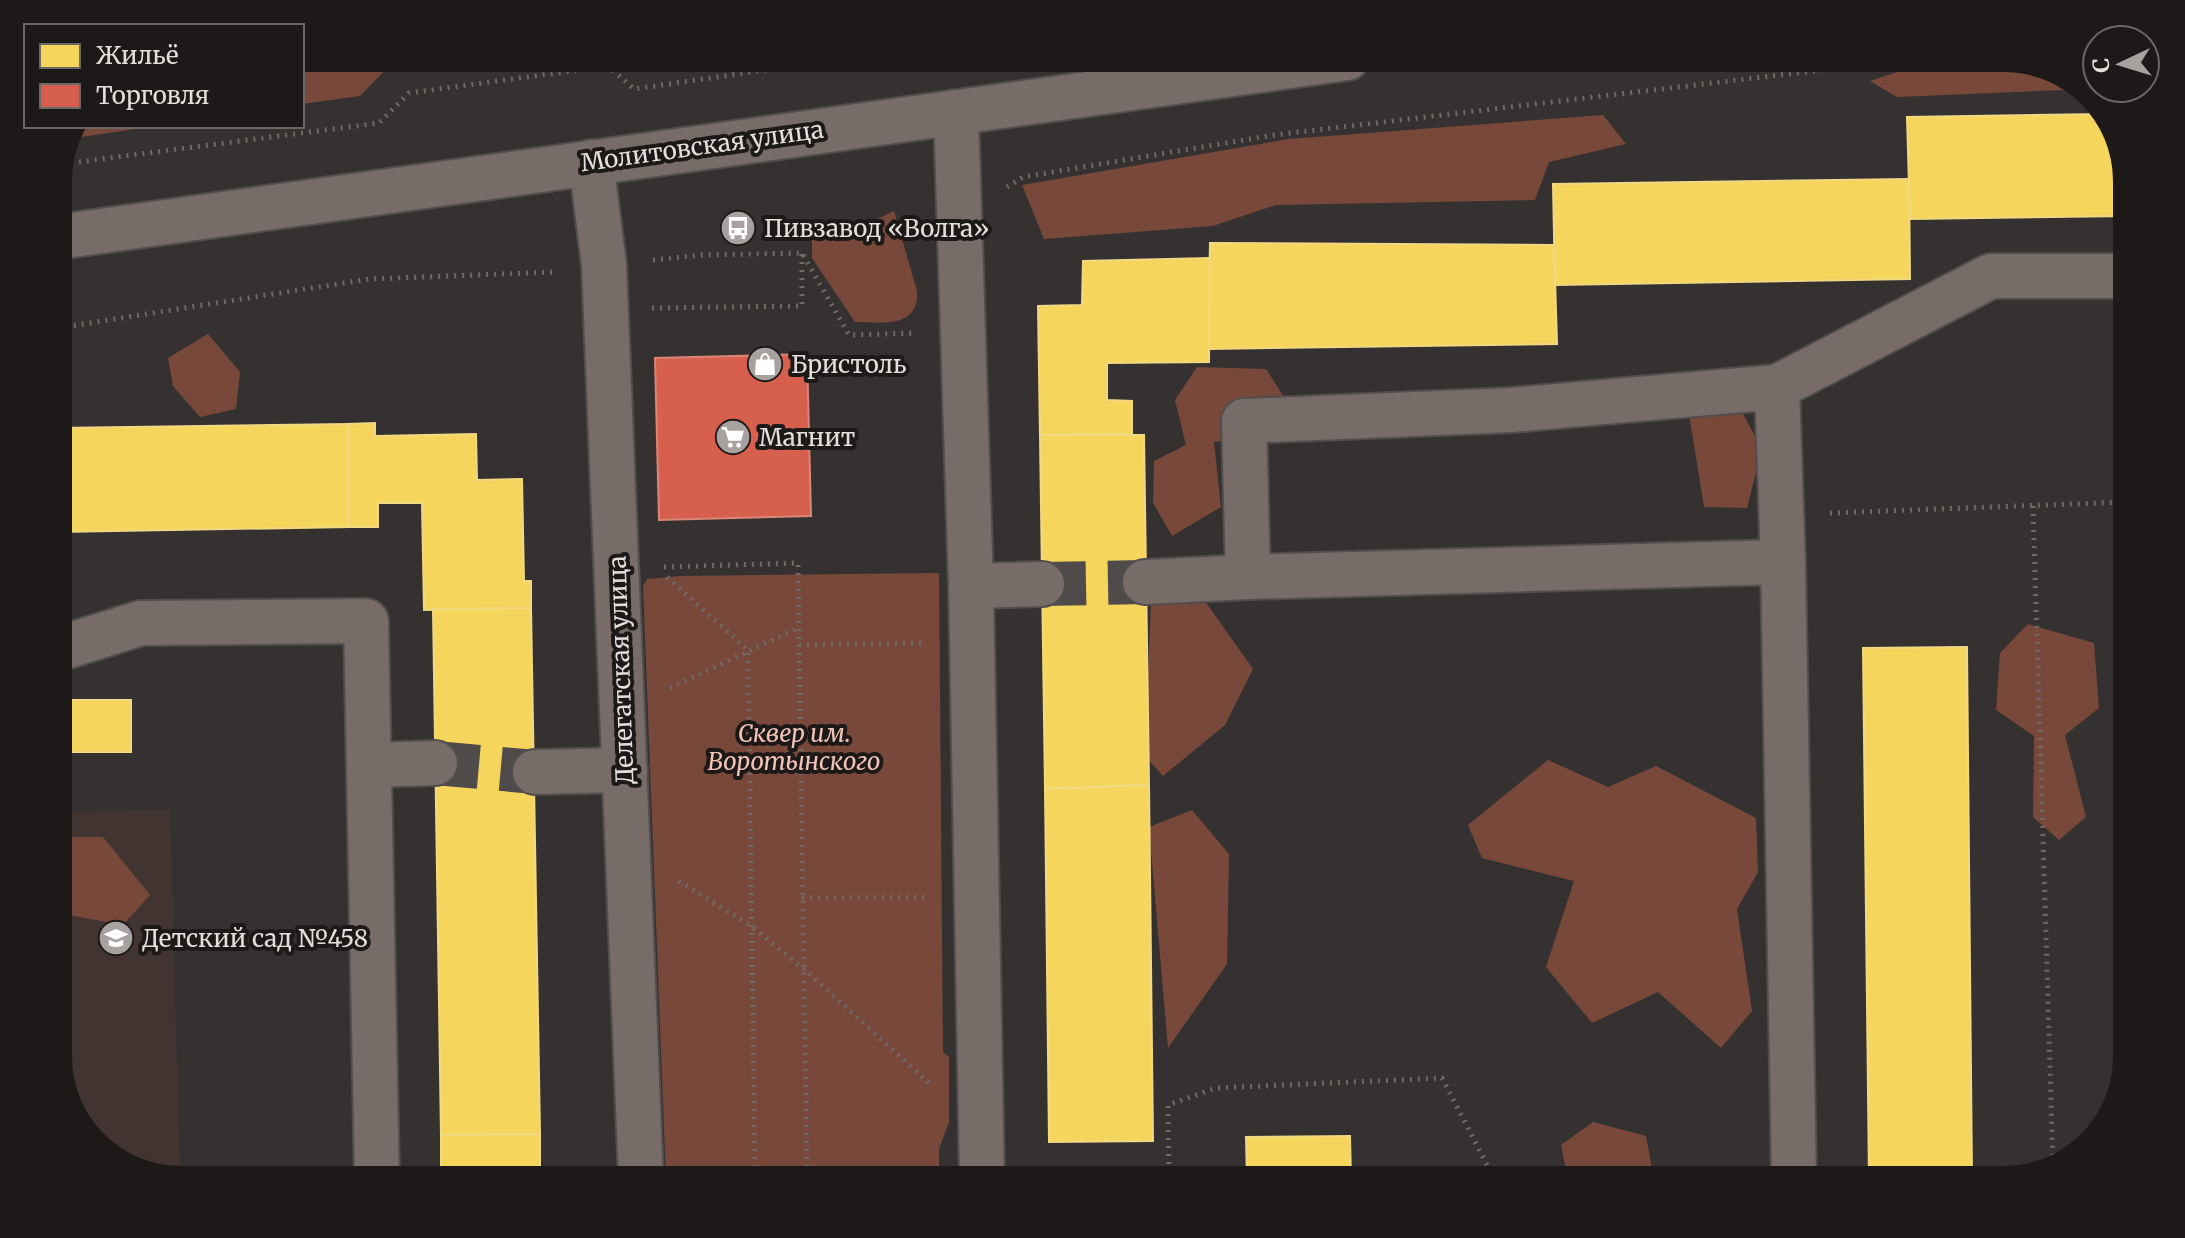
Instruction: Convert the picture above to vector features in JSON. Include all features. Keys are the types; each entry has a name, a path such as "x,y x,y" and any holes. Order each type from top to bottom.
{"street":[{"name":"Молитовская улица","path":"72,235 1246,72"},
{"path":"956,112 971,586 982,1166"},
{"name":"Делегатская улица","path":"591,162 604,265 640,1166"},
{"path":"1248,577 1244,421 1511,410 1777,387 1991,276 2113,276"},
{"path":"1777,387 1794,1166"},
{"path":"1145,582 1783,562"},
{"path":"971,586 1042,584"},
{"path":"72,645 141,623 366,621 377,1166"},
{"path":"369,765 435,763"},
{"path":"535,772 625,770"}],"path":[{"path":"74,163 379,123 409,93 564,72"},
{"path":"615,72 634,89 752,72"},
{"path":"1005,187 1023,177 1274,135 1805,72"},
{"path":"802,253 849,335 963,332"},
{"path":"72,326 369,279 570,271 701,255 802,253"},
{"path":"645,308 802,306 802,253"},
{"path":"1781,515 2113,503"},
{"path":"2033,506 2053,1154"},
{"path":"755,1166 748,650 656,568 798,563 807,1166"},
{"path":"623,711 798,628"},
{"path":"799,645 972,643"},
{"path":"628,850 751,926 804,969 981,1129"},
{"path":"802,898 977,897"},
{"path":"1169,1166 1168,1105 1216,1088 1442,1078 1488,1166"}],"shaded area":[{"name":"Детский сад №458","path":"170,809 180,1166 140,1158 109,1139 90,1117 78,1092 72,1064 72,812"}],"green space":[{"path":"304,72 383,72 360,96 304,104"},
{"path":"1897,72 2004,72 2045,80 2063,90 1897,97 1870,81"},
{"path":"1603,115 1626,144 1549,162 1535,200 1276,205 1213,226 1044,239 1022,185 1289,139"},
{"path":"86,128 142,128 82,137"},
{"path":"894,211 917,291 916,303 912,312 897,321 855,322 812,258 812,224 871,222"},
{"path":"208,334 240,372 236,409 200,417 173,386 168,358"},
{"path":"1197,367 1266,369 1284,397 1265,434 1214,442 1221,507 1172,536 1153,503 1154,461 1186,445 1175,400"},
{"path":"1737,403 1762,449 1747,508 1704,507 1689,414"},
{"name":"Сквер им. Воротынского","path":"939,573 943,1052 949,1057 949,1122 939,1149 939,1166 665,1166 643,586 647,579"},
{"path":"1190,580 1253,669 1225,725 1163,776 1145,756 1151,601"},
{"path":"2028,624 2094,643 2099,708 2065,735 2086,817 2059,840 2033,817 2034,736 1996,710 2000,653"},
{"path":"1548,760 1608,787 1656,766 1756,818 1758,872 1737,909 1752,1011 1721,1048 1658,992 1592,1023 1546,967 1574,881 1482,858 1468,825"},
{"path":"1192,810 1229,854 1227,964 1168,1048 1149,827"},
{"path":"72,837 103,837 150,895 123,925 72,916"},
{"path":"1593,1122 1646,1136 1651,1166 1565,1166 1561,1145"}],"building: Жильё":[{"path":"2089,114 2109,153 2113,174 2113,216 1910,219 1907,117"},
{"path":"1909,179 1910,279 1555,285 1553,184"},
{"path":"1210,243 1554,245 1557,344 1208,349"},
{"path":"1210,258 1209,362 1107,363 1107,400 1132,401 1132,434 1040,435 1038,306 1082,305 1083,261"},
{"path":"375,423 375,436 476,434 477,480 522,479 524,581 531,581 531,608 424,610 422,503 378,503 378,527 349,527 348,424"},
{"path":"348,424 349,527 72,532 72,428"},
{"path":"1040,435 1144,435 1149,785 1045,789"},
{"path":"531,608 540,1134 441,1135 433,609"},
{"path":"1967,647 1972,1166 1869,1166 1863,648"},
{"path":"72,700 131,700 131,752 72,752"},
{"path":"1149,785 1153,1141 1049,1142 1045,789"},
{"path":"540,1134 540,1166 441,1166 441,1135"},
{"path":"1350,1136 1351,1166 1247,1166 1246,1137"}],"building: Торговля":[{"name":"Магнит","path":"807,354 811,516 659,520 655,358"}],"tunnel":[{"path":"1042,584 1145,582"},
{"path":"435,763 535,772"}],"place":[{"name":"Пивзавод «Волга»","path":"738,228"},
{"name":"Бристоль","path":"765,364"},
{"name":"Магнит","path":"733,437"},
{"name":"Детский сад №458","path":"116,938"}]}
